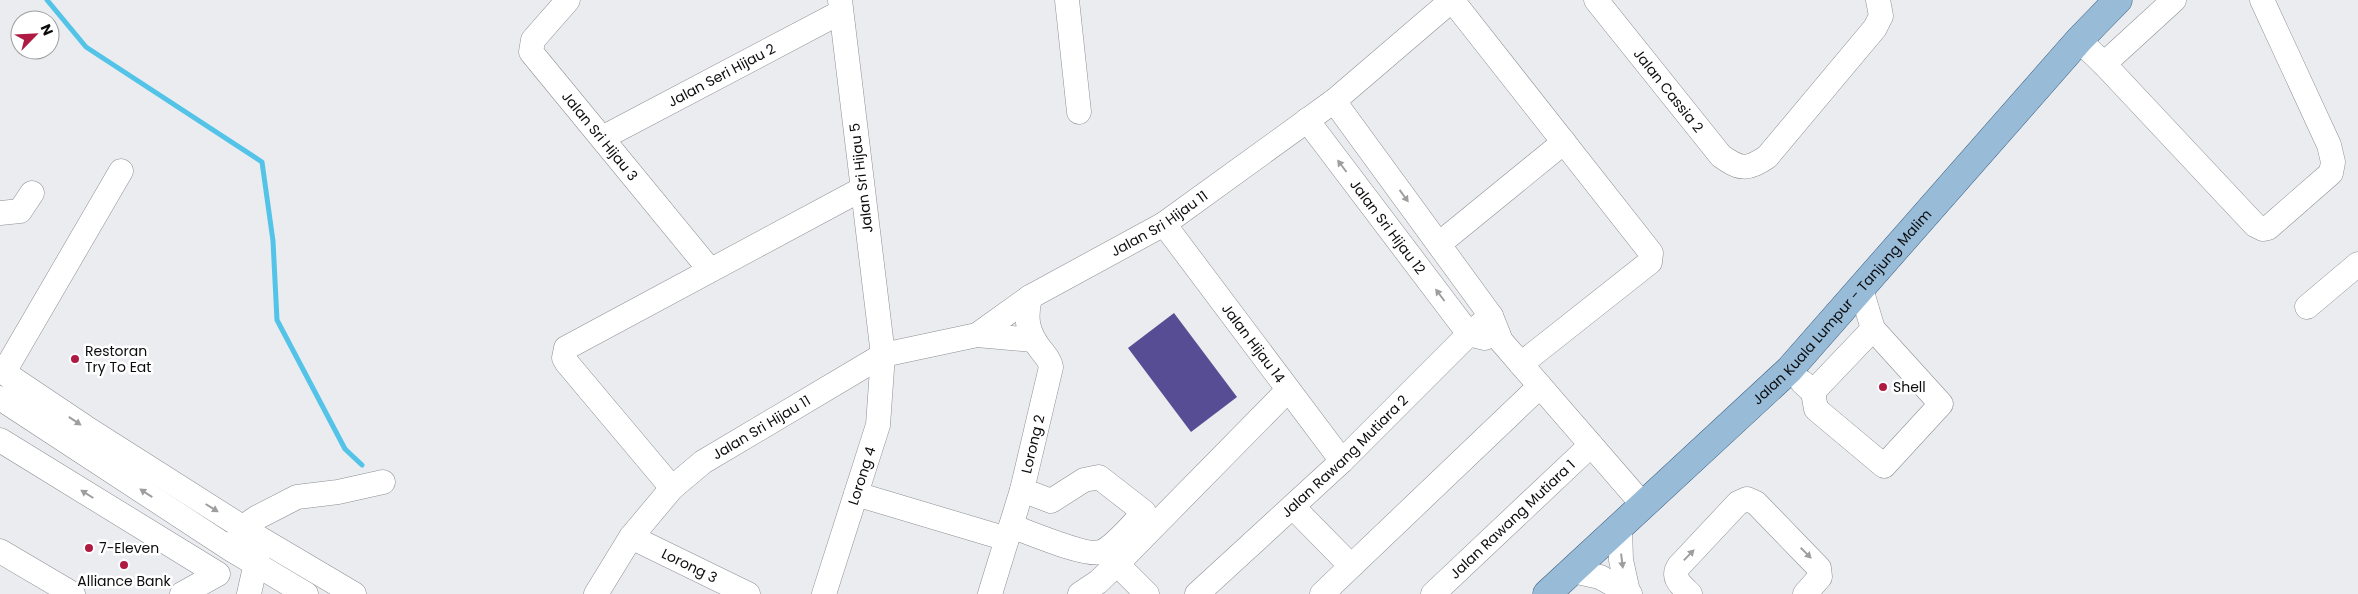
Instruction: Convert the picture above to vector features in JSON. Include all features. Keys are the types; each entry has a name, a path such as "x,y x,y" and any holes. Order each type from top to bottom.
{"main road":[{"name":"Jalan Kuala Lumpur - Tanjung Malim","path":"1547,594 1789,370 2079,40 2118,0"}],"street":[{"name":"Jalan Sri Hijau 3","path":"568,0 533,40 531,52 710,270"},
{"path":"1067,0 1079,112"},
{"path":"1452,0 1650,253 1651,258 1650,262 1521,364"},
{"name":"Jalan Sri Hijau 11","path":"977,336 1030,298 1164,224 1334,101 1452,0"},
{"name":"Jalan Cassia 2","path":"1596,0 1721,156 1735,166 1751,168 1767,157 1875,28 1881,16 1878,0"},
{"path":"2104,64 2174,0"},
{"path":"2079,40 2104,64 2255,225 2263,229 2268,228 2331,173 2333,162 2330,145 2262,0"},
{"name":"Jalan Seri Hijau 2","path":"602,138 841,6"},
{"name":"Jalan Sri Hijau 5","path":"841,6 883,355"},
{"path":"1334,101 1491,316 1501,341 1644,506"},
{"name":"Jalan Sri Hijau 12","path":"1307,120 1469,334"},
{"path":"1439,244 1564,142"},
{"path":"121,171 1,378 21,391 35,393 253,528 354,594"},
{"path":"672,488 567,363 564,353 570,344 862,190"},
{"path":"0,213 20,211 32,194"},
{"name":"Jalan Hijau 14","path":"1164,224 1342,461"},
{"path":"2307,307 2358,264"},
{"path":"1789,370 1813,392 1816,409 1884,466 1941,404 1873,329 1861,289"},
{"name":"Lorong 2","path":"990,594 1022,490 1051,367 1050,361 1033,340 1026,325 1030,298"},
{"name":"Jalan Rawang Mutiara 2","path":"1197,594 1342,461 1469,334 1491,316"},
{"path":"1813,392 1873,329"},
{"path":"1469,334 1501,341"},
{"name":"Jalan Sri Hijau 11","path":"596,594 632,537 672,488 702,462 883,355 977,336 1033,340"},
{"name":"Lorong 4","path":"824,594 878,425 883,355"},
{"path":"1332,591 1351,566 1540,386"},
{"path":"1080,594 1098,582 1117,564 1288,391"},
{"path":"0,398 232,550 306,594"},
{"path":"0,440 217,584"},
{"name":"Jalan Rawang Mutiara 1","path":"1433,594 1590,445"},
{"path":"856,494 1009,533 1046,538 1086,552 1101,552 1120,537 1144,512 1099,478 1084,480 1051,501 1046,538"},
{"path":"217,584 232,550 253,528 297,497 338,492 383,482"},
{"path":"1022,490 1051,501"},
{"path":"1690,594 1676,579 1679,566 1738,503 1747,499 1756,503 1819,568 1820,577 1805,594"},
{"path":"1293,507 1351,566"},
{"path":"249,594 257,564 253,528"},
{"path":"1620,528 1620,560 1628,593"},
{"name":"Lorong 3","path":"632,537 748,594"},
{"path":"0,552 73,594"},
{"path":"1117,564 1147,594"},
{"path":"1573,571 1600,577 1628,593"},
{"path":"182,594 217,584"}],"building":[{"path":"1174,313 1237,397 1191,432 1128,348"}],"waterway":[{"path":"47,0 86,47 262,162 273,241 277,320 345,449 362,465"}],"place":[{"name":"Restoran Try To Eat","path":"75,359"},
{"name":"Shell","path":"1883,387"},
{"name":"7-Eleven","path":"89,548"},
{"name":"Alliance Bank","path":"124,565"}]}
